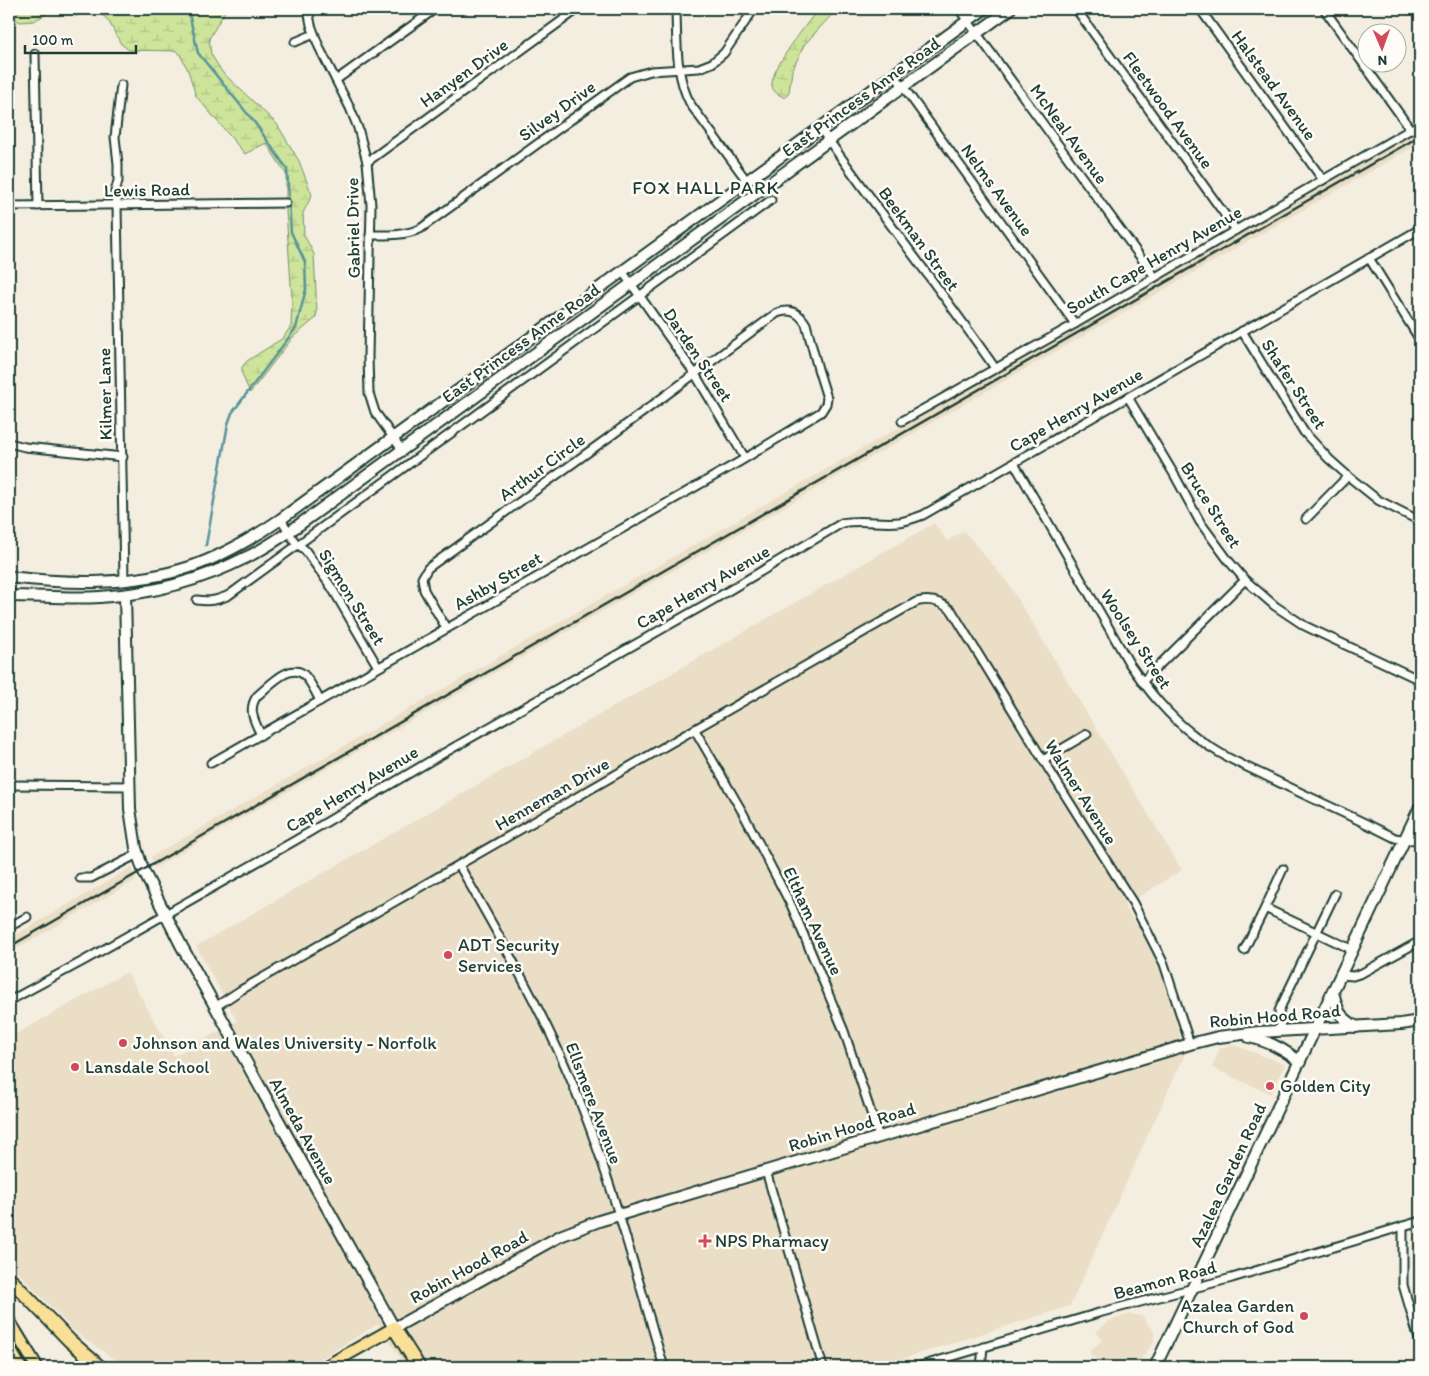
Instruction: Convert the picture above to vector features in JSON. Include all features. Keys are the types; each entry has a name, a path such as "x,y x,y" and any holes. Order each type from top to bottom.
{"highway":[{"path":"9,1278 70,1341 100,1367"},
{"path":"394,1328 419,1367"}],"main road":[{"name":"East Princess Anne Road","path":"124,587 146,577 202,562 236,547 281,519 984,9"},
{"name":"East Princess Anne Road","path":"9,577 38,580 99,581 146,592 202,576 246,558 289,532 1010,9"},
{"path":"9,596 102,597 124,587"},
{"name":"Kilmer Lane","path":"124,587 129,786 132,826 143,870"},
{"name":"Azalea Garden Road","path":"1155,1367 1420,807"},
{"name":"Almeda Avenue","path":"143,870 181,945 394,1328"},
{"path":"1333,992 1337,1009 1342,1017 1356,1027"},
{"name":"Robin Hood Road","path":"325,1367 560,1236 618,1215 1218,1037 1420,1021"},
{"path":"1238,1034 1269,1042 1280,1047 1300,1062"},
{"path":"9,1321 37,1367"},
{"path":"9,1348 20,1367"}],"street":[{"name":"Gabriel Drive","path":"308,9 319,47 356,121 367,162 370,188 369,393 376,412 402,450"},
{"path":"336,80 435,9"},
{"name":"Hanyen Drive","path":"367,162 578,9"},
{"path":"676,9 678,69 682,85 691,105 747,181"},
{"name":"Silvey Drive","path":"370,235 402,235 420,228 621,83 640,73 699,68 712,63 724,53 754,9"},
{"name":"McNeal Avenue","path":"959,9 1155,277"},
{"name":"Fleetwood Avenue","path":"1076,9 1236,230"},
{"name":"Halstead Avenue","path":"1200,9 1324,180"},
{"path":"1324,9 1410,130"},
{"path":"295,42 314,34"},
{"path":"35,54 38,206"},
{"name":"Nelms Avenue","path":"894,74 1075,324"},
{"name":"Kilmer Lane","path":"121,86 115,137 118,164 118,181 115,192 117,206 124,587"},
{"name":"South Cape Henry Avenue","path":"902,421 1075,324 1420,124"},
{"name":"Beekman Street","path":"820,128 995,368"},
{"path":"198,600 208,602 219,600 229,595 771,200"},
{"name":"Lewis Road","path":"9,206 286,203"},
{"name":"Cape Henry Avenue","path":"9,1001 296,840 842,523 850,521 899,522 922,515 1420,229"},
{"path":"1369,258 1420,340"},
{"name":"Darden Street","path":"622,272 696,374 745,458"},
{"name":"Arthur Circle","path":"446,628 424,590 422,578 428,568 777,313 788,310 803,318 806,324 827,398 821,412 800,425"},
{"name":"Shafer Street","path":"1242,331 1304,432 1329,459 1378,500 1420,521"},
{"name":"Bruce Street","path":"1128,397 1200,522 1245,580 1275,606 1305,626 1420,680"},
{"name":"Ashby Street","path":"211,763 800,425"},
{"path":"9,443 25,447 122,457"},
{"name":"Woolsey Street","path":"1014,463 1129,663 1163,708 1179,723 1213,749 1303,795 1395,838 1405,840 1420,839"},
{"path":"1306,519 1348,476"},
{"name":"Sigmon Street","path":"281,519 298,546 305,550 332,588 378,668"},
{"path":"1142,682 1245,580"},
{"name":"Walmer Avenue","path":"904,609 916,602 930,600 942,603 952,612 1128,895 1149,933 1164,964 1190,1044"},
{"name":"Henneman Drive","path":"215,1006 904,609"},
{"path":"261,735 252,718 254,700 287,672 292,670 301,672 306,676 320,701"},
{"name":"Eltham Avenue","path":"695,730 743,813 792,907 844,1031 879,1137"},
{"path":"1043,760 1087,734"},
{"path":"9,785 129,786"},
{"path":"80,878 91,878 138,854"},
{"name":"Ellsmere Avenue","path":"459,865 520,973 562,1060 592,1134 664,1367"},
{"path":"1244,950 1283,869"},
{"path":"1281,1031 1279,1011 1335,894"},
{"path":"1265,908 1353,950"},
{"path":"9,927 27,917"},
{"path":"1341,975 1354,976 1362,973 1420,941"},
{"path":"766,1171 823,1367"},
{"name":"Beamon Road","path":"917,1367 1102,1312 1249,1273 1420,1221"},
{"path":"1402,1226 1403,1285 1420,1343"},
{"path":"981,1367 984,1347"}],"shaded area":[{"path":"1420,128 1420,143 154,868 151,857"},
{"path":"934,523 947,541 964,531 1008,583 1182,870 1124,906 1147,939 1168,991 1185,1054 1070,1306 877,1367 406,1367 378,1324 307,1367 126,1367 76,1333 9,1263 9,1038 127,972 174,1056 237,1021 196,946"},
{"path":"132,867 136,880 9,953 9,939"},
{"path":"1234,1045 1285,1064 1271,1094 1212,1068 1220,1048"},
{"path":"1130,1314 1142,1316 1154,1332 1154,1342 1135,1367 1127,1367 1120,1360 1111,1367 1104,1367 1089,1352 1102,1340 1096,1332 1109,1321"}],"green space":[{"path":"9,9 95,9 76,16 63,11 53,10 34,21 20,22 9,15"},
{"path":"95,9 226,9 209,39 211,54 222,72 277,124 299,161 312,195 303,213 304,235 314,254 317,313 315,319 293,337 250,393 242,374 242,367 247,361 283,338 291,326 292,299 286,211 286,174 266,143 245,154 196,96 188,70 177,51 129,50 121,44 108,20"},
{"path":"818,9 837,9 804,45 792,71 789,92 785,98 774,90 772,86 773,79 783,58"}],"waterway":[{"path":"188,9 198,53 255,123 287,169 291,232 305,262 306,289 296,328 232,413 228,424 206,545"}],"railway":[{"path":"9,947 1420,136"}],"place":[{"name":"ADT Security Services","path":"448,955"},
{"name":"Johnson and Wales University - Norfolk","path":"123,1043"},
{"name":"Lansdale School","path":"75,1067"},
{"name":"Golden City","path":"1270,1086"},
{"name":"NPS Pharmacy","path":"705,1241"},
{"name":"Azalea Garden Church of God","path":"1304,1316"}],"district":[{"name":"FOX HALL PARK","path":"706,187"}]}
